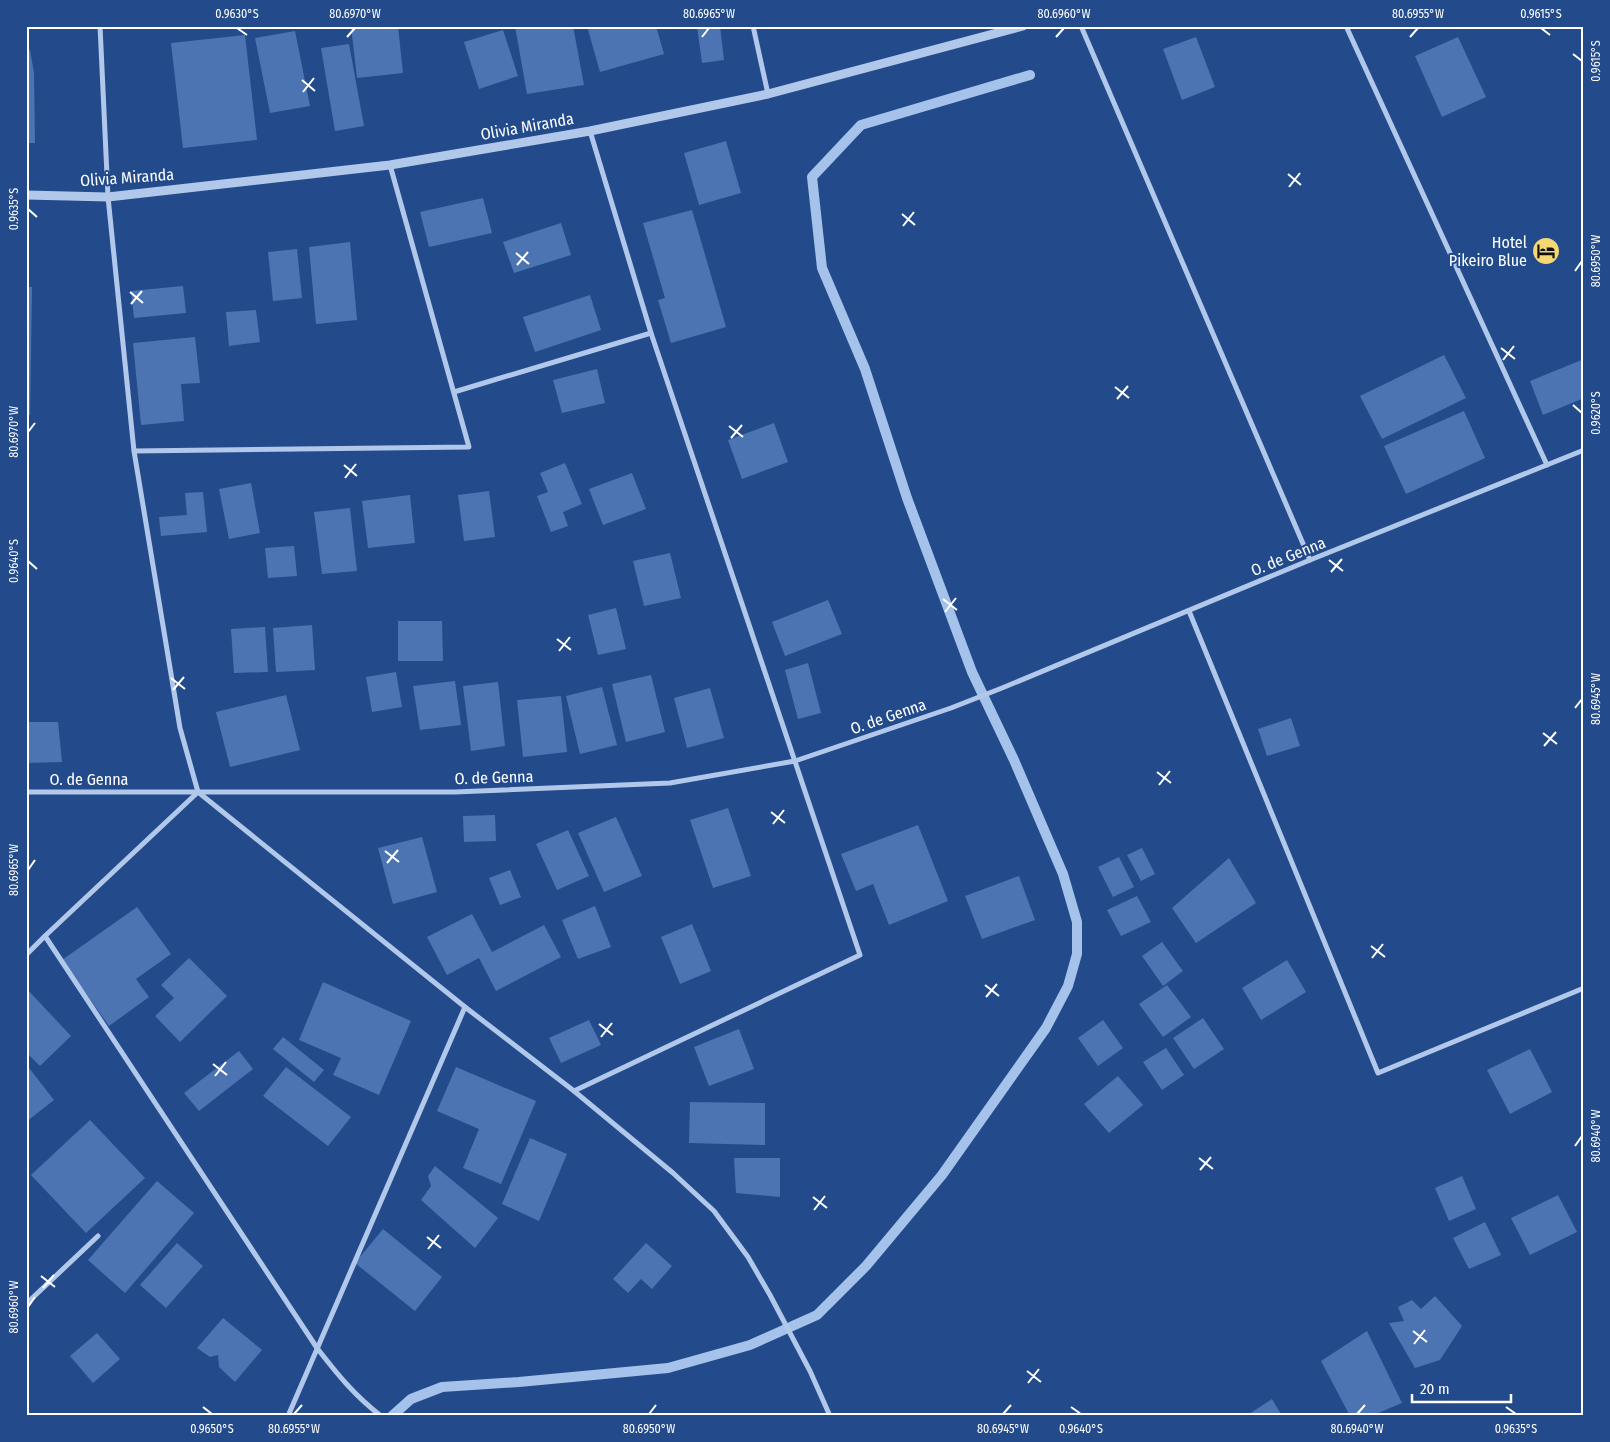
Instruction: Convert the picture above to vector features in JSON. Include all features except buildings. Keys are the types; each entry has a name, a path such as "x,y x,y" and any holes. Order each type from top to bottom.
{"street":[{"path":"100,26 108,197 134,451 180,728 198,792 465,1007 574,1091 714,1211 748,1257 770,1295 810,1371 830,1416"},
{"path":"753,26 768,94"},
{"name":"Olivia Miranda","path":"26,195 108,197 390,165 590,131 768,94 1023,26"},
{"path":"1081,26 1310,560"},
{"path":"1346,26 1547,465"},
{"path":"574,1091 860,955 651,333 590,131"},
{"path":"134,451 469,448 390,165"},
{"path":"454,392 651,333"},
{"name":"O. de Genna","path":"26,792 455,792 670,783 795,761 951,708 1002,688 1310,560 1584,450"},
{"path":"1189,611 1378,1073 1584,988"},
{"path":"26,955 198,792"},
{"path":"45,936 317,1348 346,1385 381,1416"},
{"path":"288,1416 465,1007"},
{"path":"26,1304 98,1236"}],"waterway":[{"path":"392,1416 411,1399 442,1387 668,1368 750,1345 817,1315 866,1266 942,1175 1046,1028 1068,986 1077,954 1077,922 1063,874 1014,760 972,672 907,498 865,369 822,268 812,177 861,125 1030,75"}],"place":[{"name":"Hotel Pikeiro Blue","path":"1546,251"}]}
